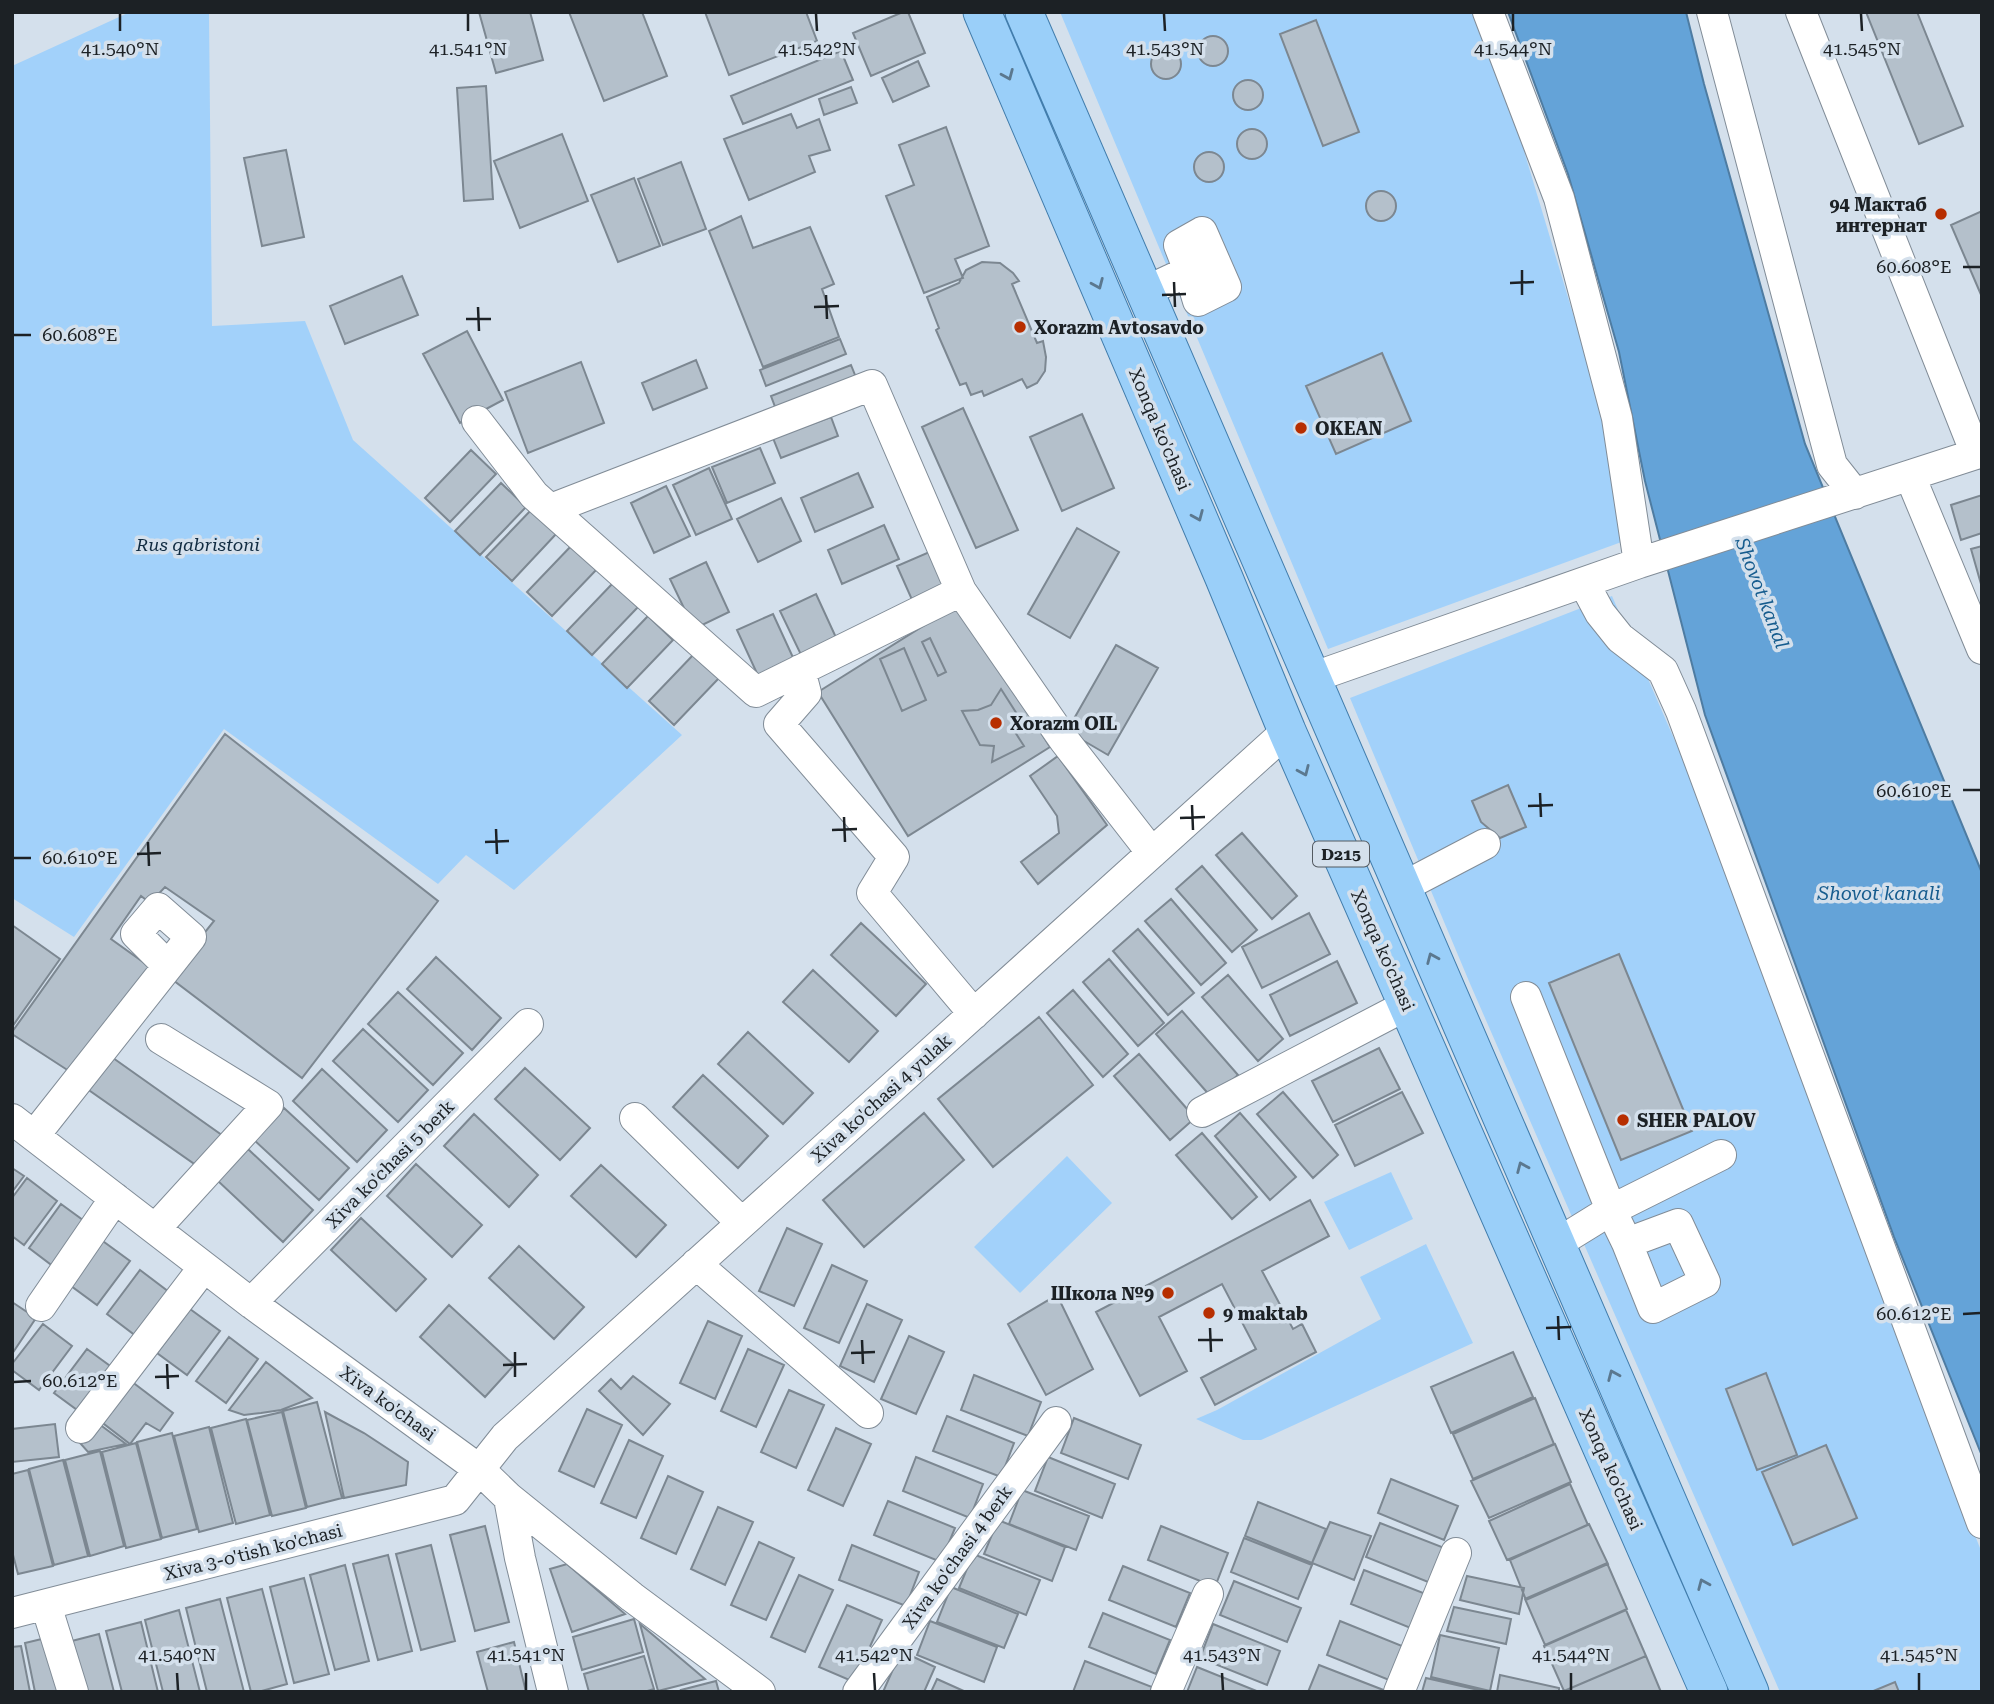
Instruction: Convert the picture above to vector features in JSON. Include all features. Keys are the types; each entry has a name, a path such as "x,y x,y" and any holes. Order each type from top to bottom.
{"main road":[{"name":"Xonqa ko'chasi","path":"982,12 1219,565 1287,731 1709,1692"},
{"name":"D215","path":"1024,12 1750,1692"},
{"path":"1691,1651 1725,1634"}],"street":[{"path":"1488,12 1559,198 1617,418 1639,563"},
{"path":"1712,12 1832,465 1855,494"},
{"path":"1311,678 1639,563 1979,453 1801,12"},
{"path":"1144,292 1189,271"},
{"path":"551,509 872,385 961,591 1064,740 1152,853"},
{"path":"477,421 534,495 756,692 961,591"},
{"path":"1910,476 1982,649"},
{"path":"1584,583 1600,613 1620,638 1663,671 1681,711 1982,1522"},
{"path":"800,670 806,693 779,724 894,857 872,893 974,1014"},
{"name":"Xiva ko'chasi 4 yulak","path":"480,1470 505,1437 1287,731"},
{"path":"1401,888 1485,844"},
{"path":"23,1127 168,966"},
{"path":"1527,998 1611,1210 1627,1243"},
{"path":"1202,1112 1407,1005"},
{"name":"Xiva ko'chasi 5 berk","path":"251,1303 528,1024"},
{"path":"155,1229 268,1105 161,1039"},
{"path":"635,1118 742,1223"},
{"name":"Xiva ko'chasi","path":"23,1127 251,1303 480,1470 509,1498 632,1597 760,1692"},
{"path":"1556,1244 1611,1210 1721,1155"},
{"path":"41,1306 115,1198"},
{"path":"696,1264 868,1413"},
{"path":"81,1428 204,1267"},
{"name":"Xiva ko'chasi 4 berk","path":"858,1692 1056,1422"},
{"name":"Xiva 3-o'tish ko'chasi","path":"12,1614 455,1500 480,1470"},
{"path":"509,1498 520,1558 553,1692"},
{"path":"1399,1692 1456,1553"},
{"path":"1166,1692 1208,1594"},
{"path":"46,1605 72,1692"}],"green space":[{"name":"Rus qabristoni","path":"130,12 209,12 212,326 305,321 353,440 682,735 514,890 466,855 438,884 224,729 74,937 12,898 12,66"},
{"path":"1060,12 1473,12 1518,131 1601,407 1627,540 1328,649"},
{"path":"1612,596 1695,787 1905,1360 1982,1553 1982,1692 1780,1692 1471,986 1350,698"},
{"path":"1067,1156 1112,1203 1020,1293 974,1247"},
{"path":"1391,1172 1413,1219 1349,1250 1324,1202"},
{"path":"1426,1244 1473,1343 1261,1440 1243,1440 1196,1419 1381,1319 1360,1277"}],"water":[{"name":"Shovot kanali","path":"1508,12 1686,12 1805,444 1982,873 1982,1456 1894,1237 1705,715 1645,481 1619,352 1568,174"}],"building":[{"path":"479,12 530,12 543,60 496,73"},
{"path":"569,12 642,12 667,76 604,101"},
{"path":"705,12 806,12 817,41 729,75"},
{"path":"908,12 925,53 871,76 853,33"},
{"path":"1866,12 1917,12 1963,126 1919,144"},
{"path":"1316,20 1359,132 1323,146 1280,34"},
{"path":"1213,36 1224,40 1228,51 1224,62 1213,66 1202,62 1198,51 1202,40"},
{"path":"1166,49 1177,53 1181,64 1177,75 1166,79 1155,75 1151,64 1155,53"},
{"path":"841,51 853,80 743,124 731,96"},
{"path":"918,61 929,86 893,102 882,78"},
{"path":"1248,80 1259,84 1263,95 1259,106 1248,110 1237,106 1233,95 1237,84"},
{"path":"486,86 493,199 464,201 457,88"},
{"path":"851,87 857,103 824,115 819,99"},
{"path":"791,114 797,128 819,119 830,150 809,156 815,172 749,200 724,139"},
{"path":"946,127 989,246 955,259 963,278 924,293 886,196 914,185 899,145"},
{"path":"1252,129 1263,133 1267,144 1263,155 1252,159 1241,155 1237,144 1241,133"},
{"path":"562,134 588,201 520,228 494,161"},
{"path":"286,150 304,237 262,246 244,158"},
{"path":"1209,152 1220,156 1224,167 1220,178 1209,182 1198,178 1194,167 1198,156"},
{"path":"681,162 706,229 663,245 638,179"},
{"path":"634,178 660,246 618,262 591,195"},
{"path":"1381,191 1392,195 1396,206 1392,217 1381,221 1370,217 1366,206 1370,195"},
{"path":"1982,211 1982,297 1951,225"},
{"path":"741,216 753,248 810,227 834,284 822,289 839,337 763,367 709,231"},
{"path":"982,262 1000,263 1019,281 1012,284 1037,343 1043,341 1046,357 1045,371 1037,383 1027,388 1022,379 984,396 982,391 971,395 966,383 960,385 936,330 939,328 927,297 959,283 966,270"},
{"path":"402,276 418,315 345,344 330,306"},
{"path":"467,331 503,400 460,423 423,354"},
{"path":"840,339 846,354 766,386 760,370"},
{"path":"1382,353 1411,421 1336,454 1306,386"},
{"path":"696,360 707,388 653,410 642,383"},
{"path":"581,362 604,423 528,453 505,392"},
{"path":"851,365 857,380 777,412 771,396"},
{"path":"963,408 1018,530 976,548 922,427"},
{"path":"1082,414 1114,488 1062,511 1030,437"},
{"path":"831,417 838,436 781,458 773,438"},
{"path":"760,448 775,483 727,503 712,467"},
{"path":"471,450 496,474 450,522 425,498"},
{"path":"709,468 732,519 696,535 673,485"},
{"path":"858,473 873,507 815,532 801,498"},
{"path":"501,483 526,507 480,555 455,531"},
{"path":"666,486 690,536 654,553 631,503"},
{"path":"1982,495 1982,533 1961,540 1951,505"},
{"path":"781,498 801,541 758,562 737,519"},
{"path":"532,509 557,533 512,581 486,557"},
{"path":"884,525 899,559 842,584 828,550"},
{"path":"1077,528 1119,552 1070,638 1028,614"},
{"path":"573,544 598,568 552,616 527,592"},
{"path":"1982,546 1982,583 1981,584 1971,549"},
{"path":"934,550 950,586 913,602 897,566"},
{"path":"706,562 729,612 694,629 670,579"},
{"path":"613,583 638,607 592,655 567,631"},
{"path":"816,594 839,644 804,661 780,611"},
{"path":"960,603 1050,747 908,836 818,692"},
{"path":"773,614 796,664 760,680 737,630"},
{"path":"773,614 796,664 760,680 737,630"},
{"path":"648,616 673,640 627,688 602,664"},
{"path":"930,638 946,672 938,676 922,642"},
{"path":"1116,645 1158,668 1108,755 1067,731"},
{"path":"904,648 926,700 902,711 880,659"},
{"path":"695,653 720,677 674,725 649,701"},
{"path":"1001,689 1022,722 1015,732 1024,746 992,762 994,746 980,745 962,711 978,710 991,705"},
{"path":"225,734 438,901 302,1078 169,977 214,921 165,887 150,903 141,896 111,939 150,967 72,1073 12,1032"},
{"path":"1058,756 1107,825 1038,884 1021,862 1059,833 1057,816 1030,776"},
{"path":"1508,785 1526,827 1500,838 1481,822 1472,801"},
{"path":"1242,833 1297,896 1272,919 1216,855"},
{"path":"1202,866 1257,930 1232,952 1176,889"},
{"path":"1171,899 1226,963 1201,985 1145,921"},
{"path":"1309,913 1330,954 1262,988 1242,947"},
{"path":"861,923 926,984 896,1016 831,955"},
{"path":"12,925 60,959 12,1027"},
{"path":"1138,929 1194,993 1168,1015 1113,951"},
{"path":"1619,954 1692,1131 1621,1160 1549,983"},
{"path":"436,957 501,1018 472,1050 407,989"},
{"path":"1109,959 1164,1023 1138,1046 1083,982"},
{"path":"1337,961 1357,1003 1290,1036 1270,995"},
{"path":"813,970 878,1031 849,1062 783,1002"},
{"path":"1228,975 1283,1039 1258,1061 1202,997"},
{"path":"1073,990 1128,1054 1103,1077 1047,1013"},
{"path":"398,992 463,1053 433,1085 368,1024"},
{"path":"1182,1011 1238,1075 1212,1098 1156,1034"},
{"path":"1039,1017 1093,1085 993,1167 938,1099"},
{"path":"363,1029 428,1090 398,1122 333,1061"},
{"path":"748,1032 813,1093 783,1124 718,1064"},
{"path":"1379,1048 1400,1089 1333,1122 1312,1081"},
{"path":"106,1053 226,1138 203,1170 83,1086"},
{"path":"1139,1054 1195,1118 1170,1140 1114,1076"},
{"path":"525,1068 590,1128 560,1160 495,1099"},
{"path":"322,1069 387,1130 357,1162 293,1101"},
{"path":"703,1075 768,1136 738,1168 673,1107"},
{"path":"1283,1092 1338,1155 1313,1178 1257,1114"},
{"path":"1402,1092 1423,1133 1355,1166 1335,1125"},
{"path":"284,1108 349,1168 319,1200 254,1140"},
{"path":"924,1113 964,1160 864,1247 823,1200"},
{"path":"1240,1113 1296,1177 1270,1200 1215,1136"},
{"path":"474,1114 538,1175 509,1207 444,1146"},
{"path":"1202,1133 1257,1197 1232,1219 1176,1155"},
{"path":"248,1149 313,1210 283,1242 218,1181"},
{"path":"416,1164 482,1225 452,1257 387,1196"},
{"path":"601,1165 666,1225 636,1257 571,1196"},
{"path":"12,1168 24,1176 12,1192"},
{"path":"27,1178 57,1201 24,1245 12,1236 12,1198"},
{"name":"Школа №9","path":"1310,1200 1329,1236 1262,1271 1293,1329 1302,1324 1316,1352 1215,1405 1201,1378 1256,1349 1222,1284 1159,1317 1187,1371 1140,1396 1096,1312"},
{"path":"61,1204 91,1226 58,1270 29,1248"},
{"path":"361,1218 426,1279 396,1311 331,1250"},
{"path":"787,1228 822,1244 794,1306 759,1291"},
{"path":"100,1239 130,1261 97,1305 67,1283"},
{"path":"519,1246 584,1307 554,1339 489,1278"},
{"path":"832,1265 867,1281 839,1343 804,1328"},
{"path":"140,1270 169,1292 136,1336 107,1314"},
{"path":"1057,1295 1093,1369 1046,1395 1008,1324"},
{"path":"12,1302 36,1318 12,1354"},
{"path":"867,1304 902,1320 874,1382 840,1366"},
{"path":"449,1305 514,1365 485,1397 420,1337"},
{"path":"190,1309 220,1331 187,1375 157,1353"},
{"path":"708,1321 742,1336 715,1399 680,1383"},
{"path":"43,1324 72,1346 39,1390 12,1370 12,1364"},
{"path":"909,1336 944,1352 916,1414 881,1399"},
{"path":"229,1337 258,1359 226,1403 196,1381"},
{"path":"87,1349 117,1371 84,1415 54,1393"},
{"path":"748,1349 784,1365 756,1427 721,1411"},
{"path":"1513,1352 1533,1397 1451,1433 1431,1387"},
{"path":"266,1362 312,1398 281,1410 261,1413 244,1415 229,1410"},
{"path":"1766,1373 1797,1455 1757,1470 1726,1389"},
{"path":"974,1375 1041,1402 1028,1436 961,1410"},
{"path":"633,1376 670,1404 643,1435 599,1391 611,1379 621,1389"},
{"path":"127,1378 173,1413 160,1431 146,1423 130,1444 95,1417"},
{"path":"789,1390 824,1405 796,1468 761,1452"},
{"path":"1535,1398 1554,1444 1473,1479 1453,1434"},
{"path":"317,1402 342,1498 307,1507 283,1411"},
{"path":"587,1409 622,1425 594,1487 559,1471"},
{"path":"282,1412 306,1508 272,1516 247,1420"},
{"path":"325,1412 364,1433 408,1462 406,1485 344,1498"},
{"path":"947,1416 1014,1443 1001,1477 933,1451"},
{"path":"1074,1418 1141,1445 1128,1479 1061,1453"},
{"path":"246,1419 270,1515 236,1524 211,1428"},
{"path":"95,1421 126,1444 88,1452 80,1443"},
{"path":"55,1424 59,1457 12,1462 12,1429"},
{"path":"209,1427 233,1523 199,1532 174,1436"},
{"path":"836,1428 871,1444 843,1506 808,1490"},
{"path":"172,1433 197,1529 162,1538 137,1442"},
{"path":"629,1440 663,1456 636,1518 601,1503"},
{"path":"136,1443 161,1539 126,1548 102,1452"},
{"path":"1555,1444 1571,1482 1489,1518 1471,1481"},
{"path":"1826,1445 1857,1518 1793,1545 1762,1472"},
{"path":"100,1451 124,1546 90,1556 65,1460"},
{"path":"916,1457 983,1484 970,1518 903,1491"},
{"path":"1048,1457 1115,1484 1102,1518 1035,1491"},
{"path":"63,1460 88,1556 54,1565 29,1469"},
{"path":"28,1470 53,1566 18,1574 12,1551 12,1474"},
{"path":"668,1476 703,1492 676,1554 641,1538"},
{"path":"1391,1479 1458,1506 1444,1540 1378,1513"},
{"path":"1570,1484 1588,1525 1507,1560 1489,1521"},
{"path":"1022,1490 1089,1516 1076,1550 1009,1524"},
{"path":"888,1501 955,1528 941,1562 874,1535"},
{"path":"1258,1502 1326,1529 1312,1563 1245,1536"},
{"path":"718,1507 753,1522 725,1585 691,1569"},
{"path":"998,1520 1065,1547 1052,1581 984,1554"},
{"path":"1330,1522 1371,1536 1354,1580 1312,1563"},
{"path":"1380,1523 1447,1549 1433,1584 1366,1557"},
{"path":"1589,1524 1608,1564 1526,1600 1510,1560"},
{"path":"485,1526 509,1622 475,1631 450,1535"},
{"path":"1161,1526 1228,1553 1215,1587 1148,1560"},
{"path":"1244,1538 1312,1565 1298,1599 1231,1572"},
{"path":"759,1542 794,1558 766,1620 731,1605"},
{"path":"431,1545 455,1641 421,1650 396,1554"},
{"path":"852,1545 919,1572 906,1606 839,1580"},
{"path":"973,1554 1040,1580 1026,1615 959,1588"},
{"path":"388,1555 412,1651 378,1660 353,1564"},
{"path":"1607,1563 1627,1609 1545,1645 1525,1599"},
{"path":"567,1564 625,1614 572,1632 550,1569"},
{"path":"345,1565 369,1661 335,1670 310,1575"},
{"path":"1123,1566 1190,1593 1176,1627 1109,1600"},
{"path":"1364,1570 1431,1596 1418,1631 1351,1604"},
{"path":"799,1575 833,1590 805,1652 771,1637"},
{"path":"1467,1576 1524,1588 1519,1614 1460,1600"},
{"path":"304,1578 329,1674 294,1683 270,1587"},
{"path":"1234,1581 1301,1608 1287,1642 1220,1615"},
{"path":"951,1587 1018,1614 1004,1648 937,1622"},
{"path":"262,1589 287,1684 251,1692 227,1598"},
{"path":"220,1599 244,1692 207,1692 186,1608"},
{"path":"847,1605 882,1620 854,1682 819,1667"},
{"path":"1454,1607 1511,1619 1506,1644 1447,1631"},
{"path":"179,1610 200,1692 163,1692 145,1620"},
{"path":"1626,1610 1646,1656 1564,1691 1544,1646"},
{"path":"1103,1613 1170,1640 1156,1674 1089,1647"},
{"path":"634,1619 643,1652 582,1670 573,1637"},
{"path":"930,1621 997,1647 984,1682 917,1655"},
{"path":"1340,1621 1407,1648 1394,1682 1327,1655"},
{"path":"141,1622 158,1692 122,1692 106,1631"},
{"path":"640,1624 705,1679 658,1691"},
{"path":"1213,1624 1280,1651 1267,1685 1200,1658"},
{"path":"99,1634 114,1692 77,1692 64,1643"},
{"path":"1440,1635 1499,1648 1490,1691 1431,1677"},
{"path":"50,1637 61,1692 35,1692 25,1643"},
{"path":"514,1642 526,1692 488,1692 477,1652"},
{"path":"21,1646 30,1692 12,1692 12,1647"},
{"path":"901,1651 935,1667 924,1692 883,1692"},
{"path":"644,1656 654,1689 644,1692 589,1692 584,1674"},
{"path":"1646,1656 1661,1692 1564,1692 1564,1691"},
{"path":"1085,1661 1152,1687 1150,1692 1073,1692"},
{"path":"1319,1665 1386,1691 1308,1692"},
{"path":"1197,1667 1259,1692 1187,1692"},
{"path":"1500,1675 1559,1688 1559,1692 1497,1692"},
{"path":"1426,1678 1483,1691 1483,1692 1422,1692"},
{"path":"937,1679 966,1692 931,1692"},
{"path":"716,1681 719,1692 681,1690"},
{"path":"1895,1682 1899,1692 1871,1692"}],"place":[{"name":"94 Мактаб интернат","path":"1941,214"},
{"name":"Xorazm Avtosavdo","path":"1020,327"},
{"name":"OKEAN","path":"1301,428"},
{"name":"Xorazm OIL","path":"996,723"},
{"name":"SHER PALOV","path":"1623,1120"},
{"name":"Школа №9","path":"1168,1293"},
{"name":"9 maktab","path":"1209,1313"}],"water label":[{"name":"Shovot kanal","path":"1762,593"}]}
